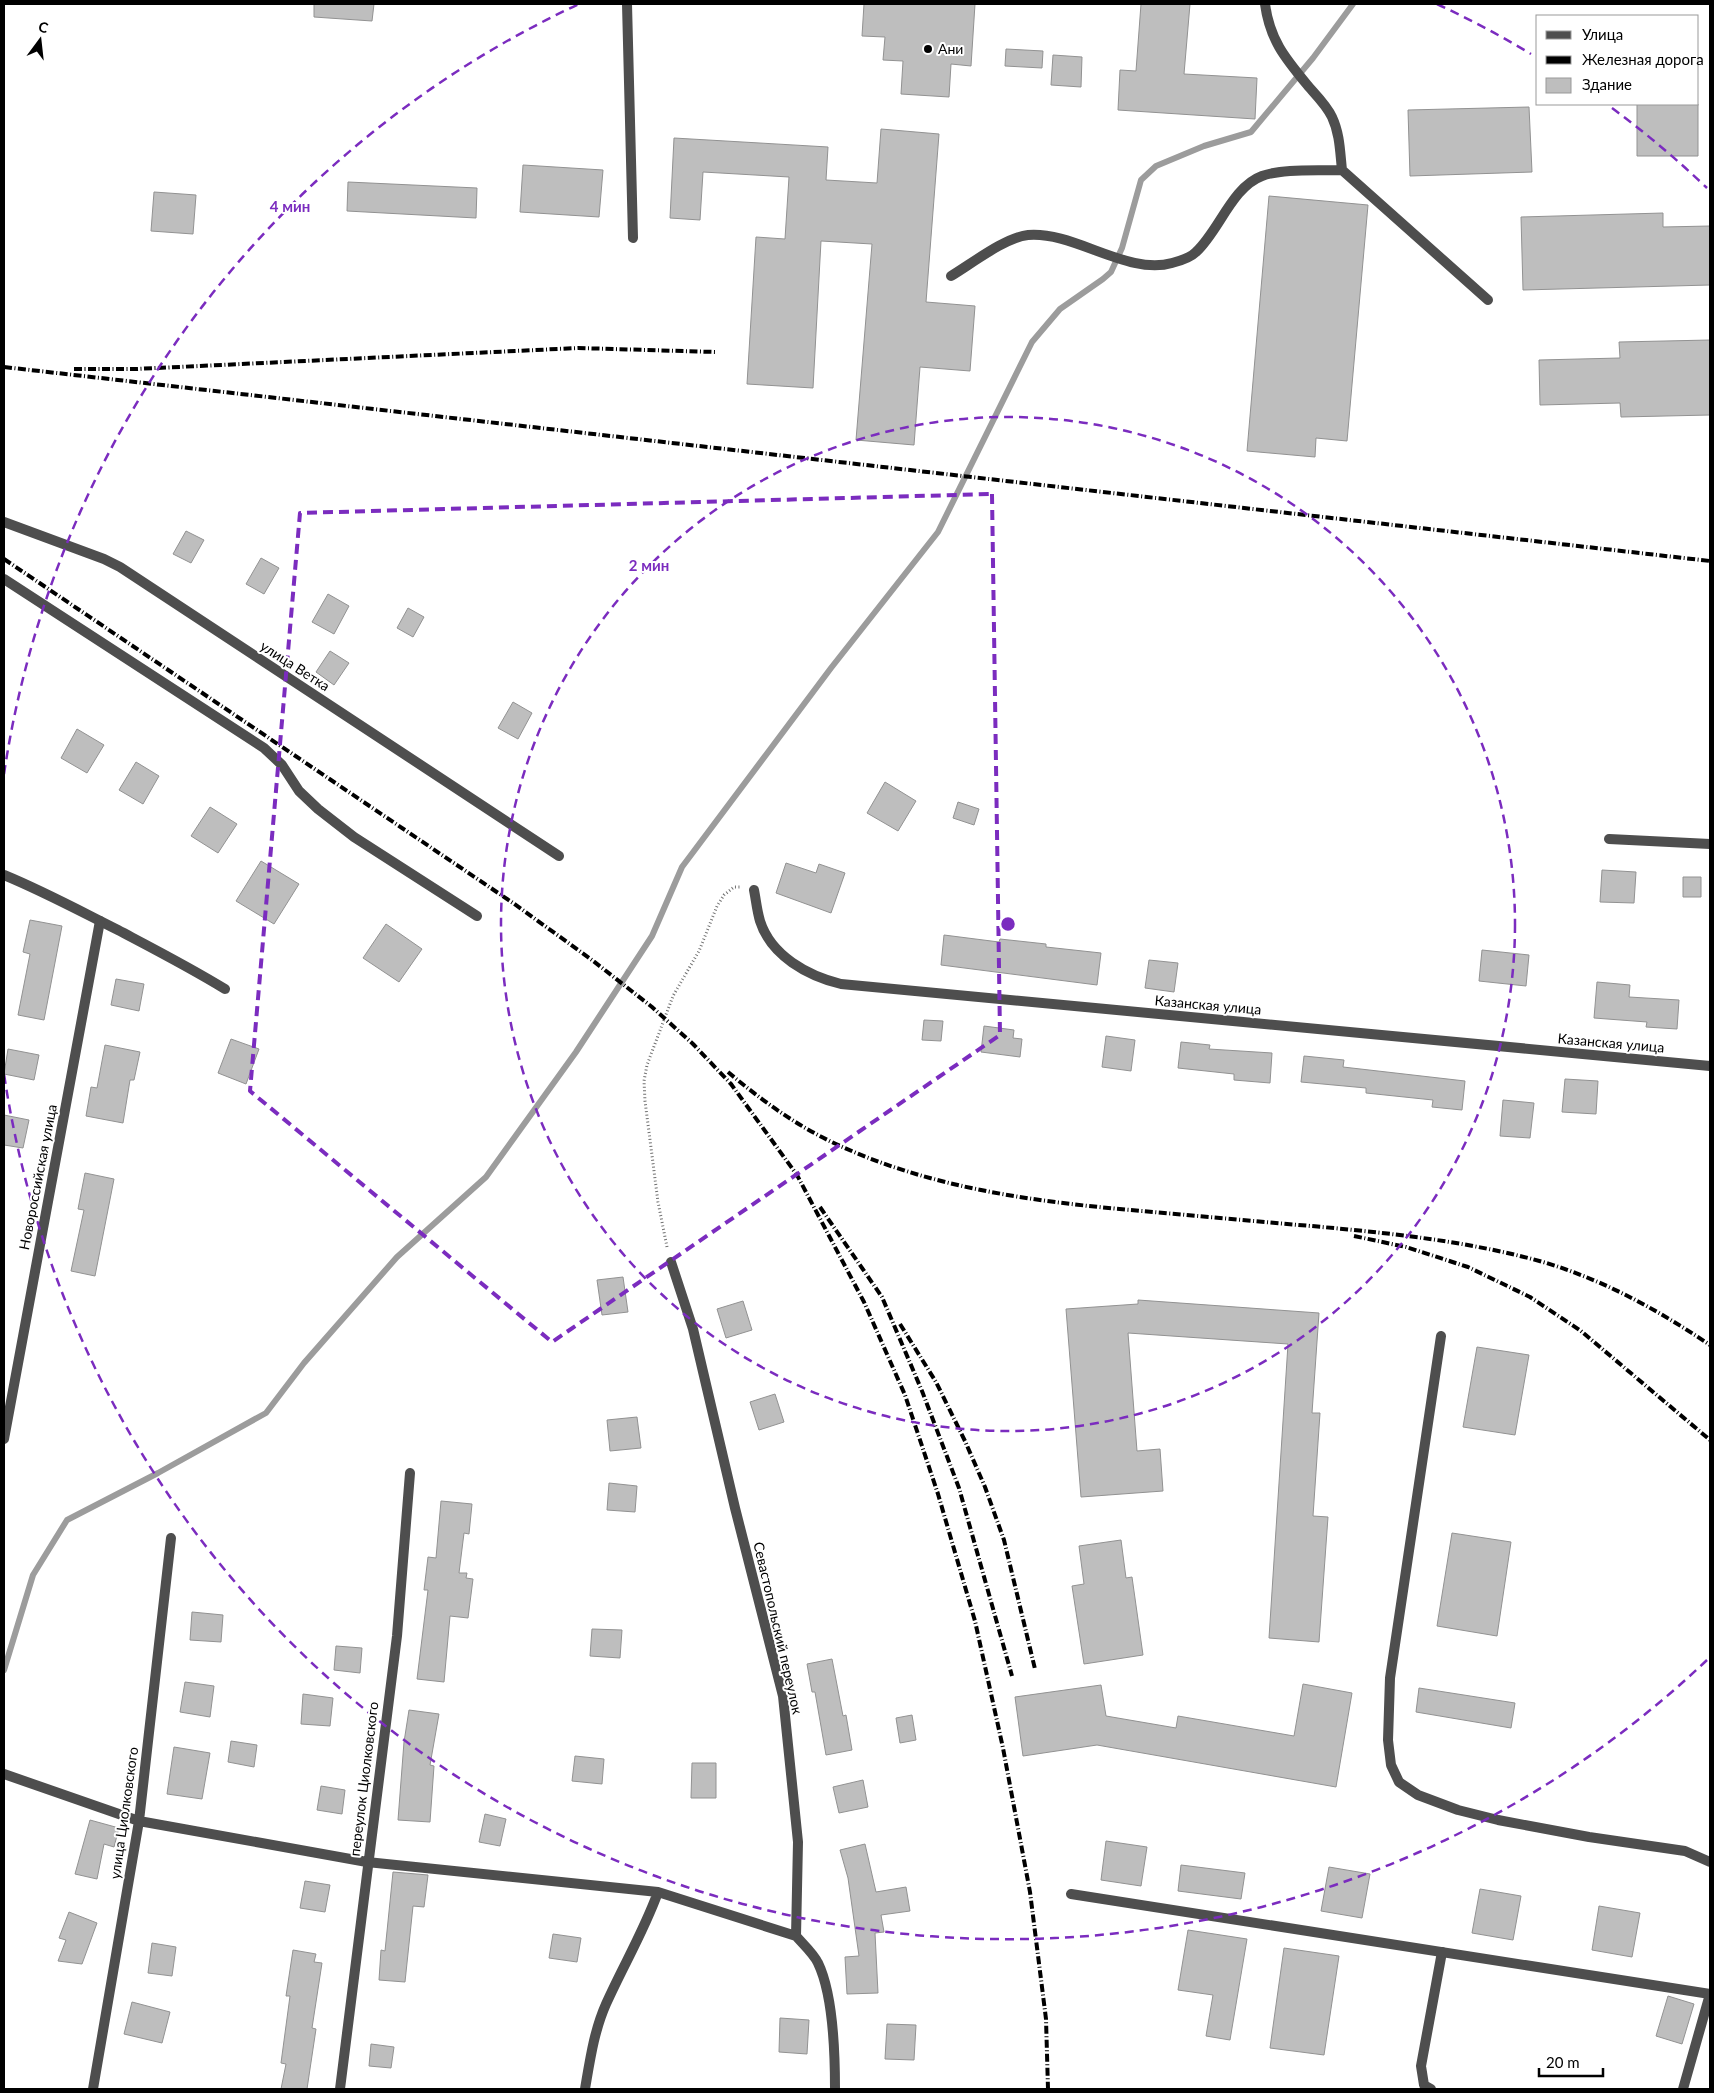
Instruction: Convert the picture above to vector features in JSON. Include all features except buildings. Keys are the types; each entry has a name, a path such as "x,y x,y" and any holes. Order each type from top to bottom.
{"street":[{"path":"627,4 633,238"},
{"path":"1265,4 1272,37 1282,54 1332,116 1339,136 1342,170 1488,300"},
{"path":"951,276 1010,240 1027,236 1060,239 1131,262 1154,265 1170,264 1196,252 1243,189 1261,176 1274,173 1342,170"},
{"name":"улица Ветка","path":"4,522 104,559 120,567 559,856"},
{"path":"4,579 264,748 282,765 299,791 318,809 354,837 477,916"},
{"path":"1609,839 1710,844"},
{"path":"4,876 31,886 100,921 196,971 225,989"},
{"name":"Казанская улица","path":"754,890 761,922 770,940 787,958 802,969 820,979 840,984 1710,1066"},
{"name":"Новороссийская улица","path":"4,1438 100,921"},
{"name":"Севастопольский переулок","path":"671,1262 692,1329 734,1508 783,1696 798,1842 796,1936"},
{"path":"1440,1336 1390,1678 1388,1740 1391,1765 1399,1782 1418,1795 1458,1810 1498,1820 1589,1837 1685,1851 1710,1862"},
{"name":"переулок Циолковского","path":"340,2089 397,1636 410,1472"},
{"name":"улица Циолковского","path":"93,2089 139,1821 171,1538"},
{"path":"7,1775 139,1821 368,1862 658,1892 796,1936 818,1962 826,1990 831,2026 835,2089"},
{"path":"585,2089 596,2033 606,2004 650,1915 658,1892"},
{"path":"1071,1894 1710,1994 1684,2089"},
{"path":"1431,2089 1424,2085 1420,2066 1442,1952"}],"path":[{"path":"671,1262 658,1202 645,1101 644,1081 647,1065 673,996 699,951 724,895 734,887 744,886 754,890"}],"highlighted area":[{"path":"992,494 1000,1035 552,1342 250,1091 300,513"}],"waterway":[{"path":"4,1670 33,1575 67,1520 158,1473 266,1413 304,1363 397,1257 486,1177 576,1052 652,936 682,867 831,668 938,532 1032,342 1060,309 1111,272 1122,248 1141,180 1156,166 1204,146 1251,132 1313,58 1353,4"}],"railway":[{"path":"74,369 136,369 578,348 716,352"},
{"path":"4,367 1710,561"},
{"path":"4,559 513,903 592,960 652,1007 693,1044 731,1084 797,1175 864,1302 905,1395 938,1494 975,1621 1003,1748 1030,1892 1046,2019 1048,2089"},
{"path":"728,1072 753,1093 807,1129 871,1159 907,1171 980,1190 1054,1202 1370,1232 1486,1248 1566,1269 1609,1287 1671,1320 1710,1345"},
{"path":"820,1207 882,1297 922,1391 959,1488 1012,1676"},
{"path":"1354,1236 1406,1247 1468,1267 1530,1297 1581,1331 1710,1440"},
{"path":"900,1324 936,1382 985,1487 1004,1540 1035,1669"}],"place":[{"name":"Ани","path":"928,49"}]}
